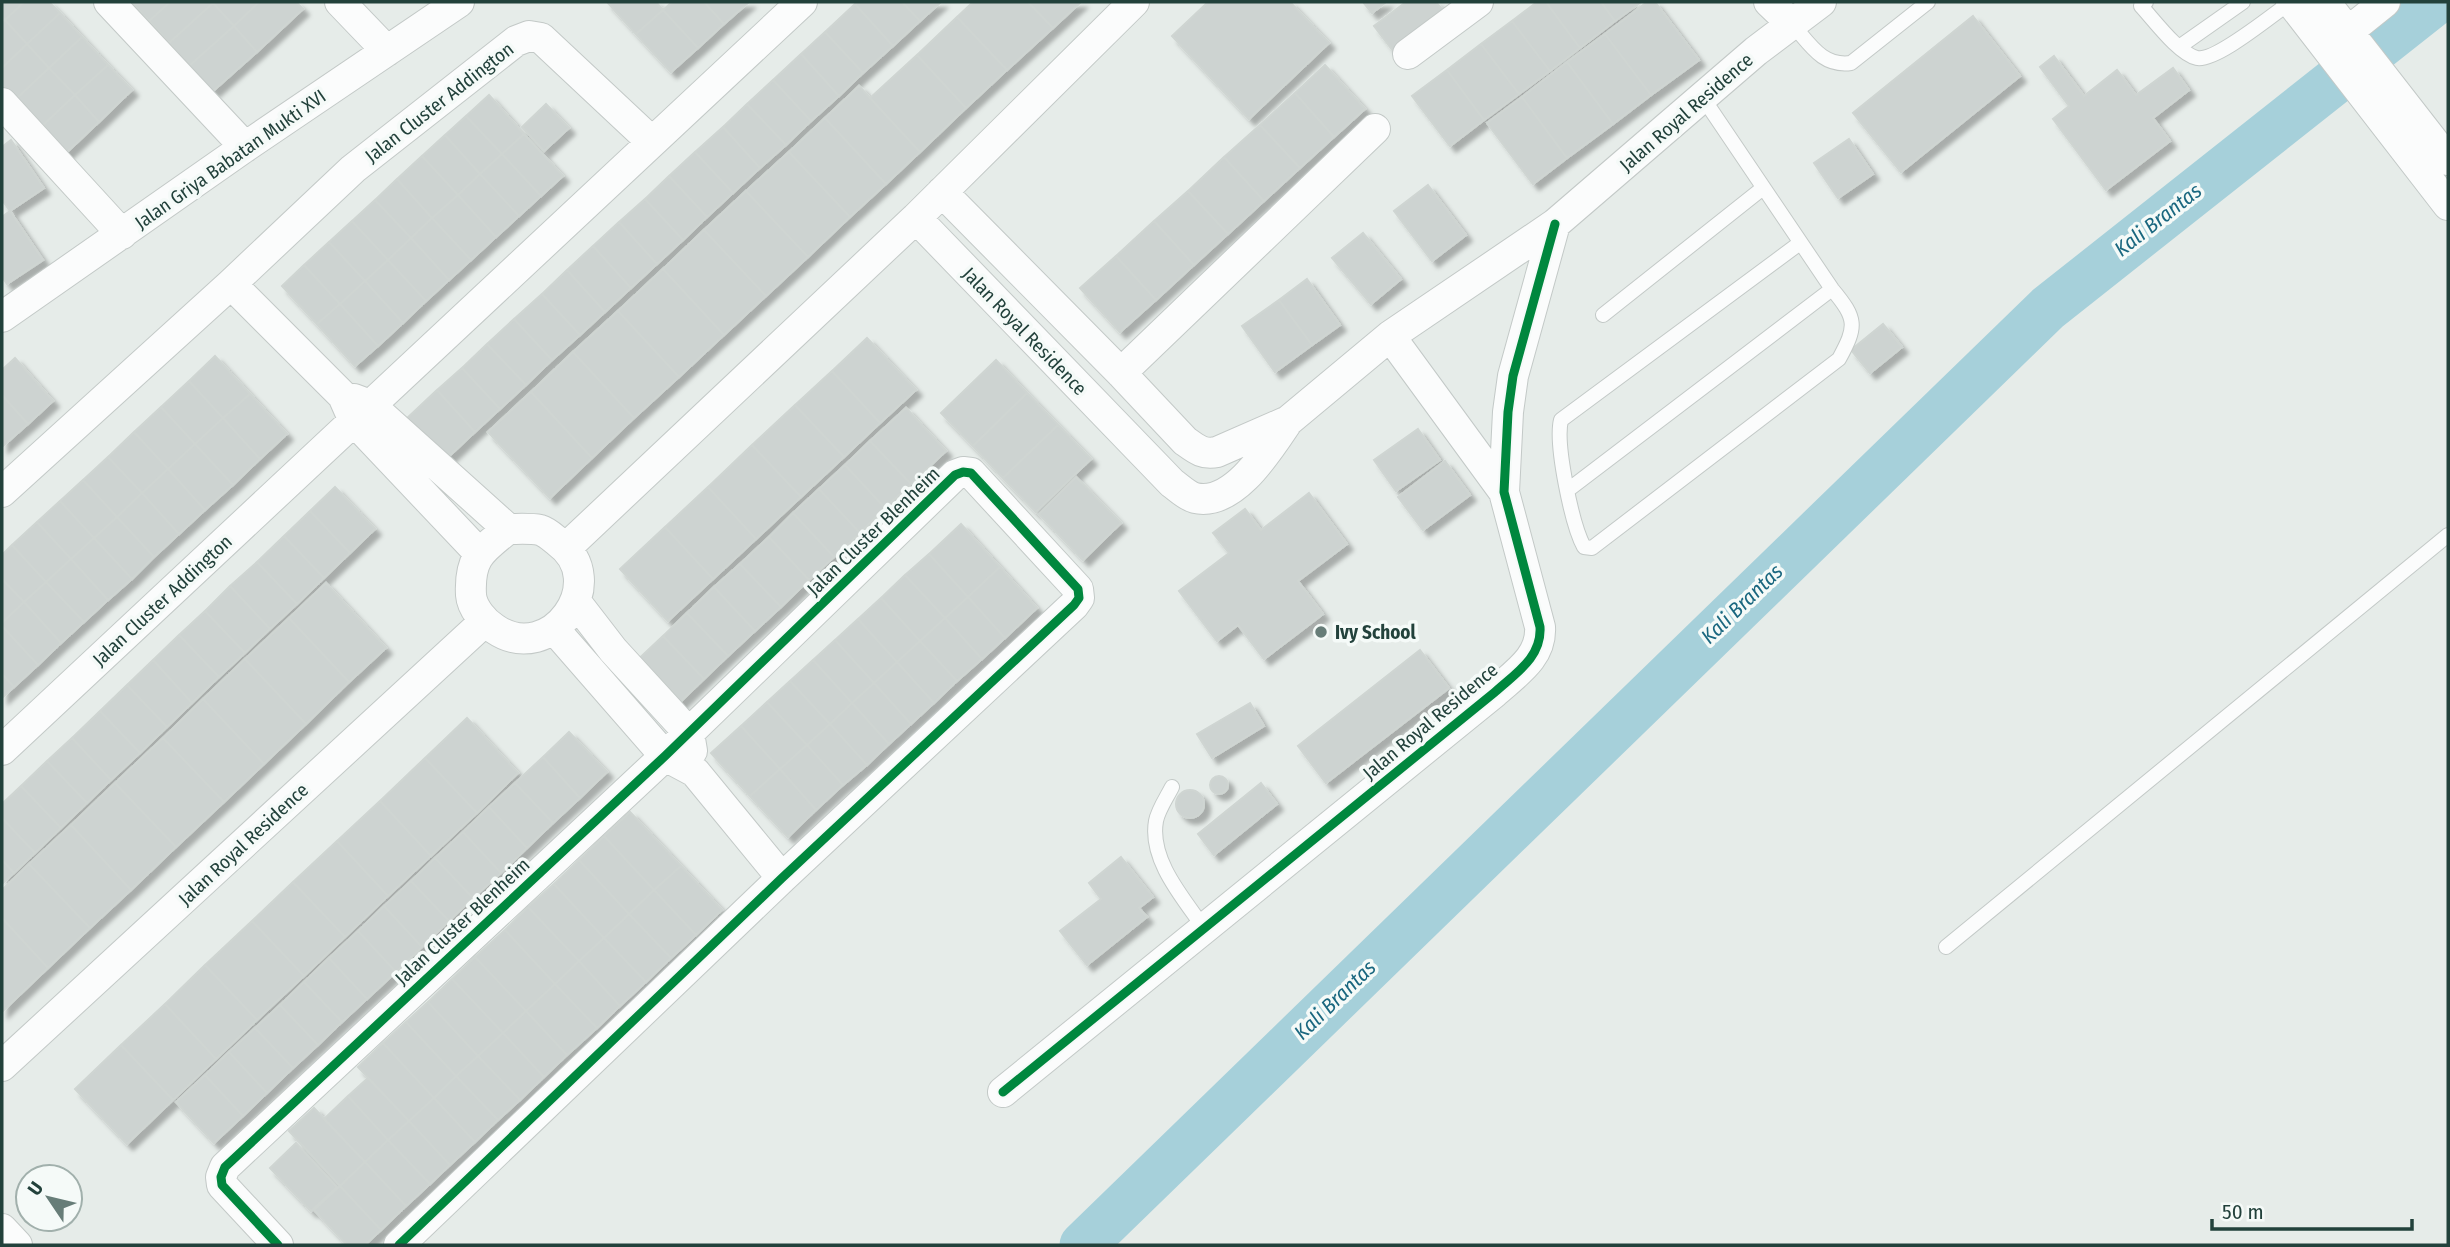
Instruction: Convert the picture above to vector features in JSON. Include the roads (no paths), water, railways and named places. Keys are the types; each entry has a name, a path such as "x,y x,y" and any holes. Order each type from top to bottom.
{"street":[{"path":"109,2 245,146"},
{"path":"340,2 387,51"},
{"name":"Jalan Griya Babatan Mukti XVI","path":"2,317 245,146 459,2"},
{"name":"Jalan Cluster Addington","path":"2,750 356,407 652,142 802,2"},
{"path":"566,548 916,218 1134,2"},
{"path":"1408,54 1478,2"},
{"path":"1769,2 1791,24"},
{"name":"Jalan Royal Residence","path":"916,218 1172,483 1193,498 1214,499 1231,491 1268,451 1293,417 1390,337 1555,225 1756,51 1821,2"},
{"path":"2291,2 2342,46 2436,159 2448,205"},
{"path":"2325,2 2342,46"},
{"path":"2342,46 2385,2"},
{"name":"Jalan Cluster Addington","path":"2,492 353,169 516,41 529,36 541,38 652,142"},
{"path":"2,103 13,132 122,234"},
{"path":"1121,373 1375,129"},
{"name":"Jalan Royal Residence","path":"942,192 1185,441 1207,454 1293,417"},
{"name":"Jalan Royal Residence","path":"1003,1092 1495,692 1530,660 1541,640 1540,626 1504,492 1508,412 1513,376 1555,225"},
{"path":"231,284 356,407 479,552"},
{"name":"Jalan Royal Residence","path":"1390,337 1504,492"},
{"path":"356,407 508,528 542,530 566,548 580,575 576,602 555,630 531,639 505,636 484,622 471,598 471,572 479,552 508,528"},
{"name":"Jalan Cluster Blenheim","path":"278,1245 222,1185 221,1178 225,1167 665,756 955,475 971,473 1077,589 1079,598 1074,605 782,878 399,1245"},
{"path":"576,602 613,650 689,733 695,772"},
{"name":"Jalan Royal Residence","path":"2,1066 484,622"},
{"path":"555,630 665,756 695,772 782,878"},
{"path":"2,1229 17,1245"}],"lane":[{"path":"1791,24 1825,60 1837,65 1851,63 1928,2"},
{"path":"2179,47 2243,2"},
{"path":"2142,3 2179,47 2195,58 2208,58 2291,2"},
{"path":"1703,98 1800,243 1846,306 1853,319 1852,336 1839,359 1592,548 1584,547 1578,536 1568,490 1558,430 1561,420 1800,243"},
{"path":"1604,315 1763,188"},
{"path":"1568,490 1832,289"},
{"path":"1945,947 2448,535"},
{"path":"1172,787 1156,821 1157,846 1170,877 1204,928"}],"waterway":[{"name":"Kali Brantas","path":"1083,1245 2048,308 2435,2"}],"place":[{"name":"Ivy School","path":"1321,632"}]}
